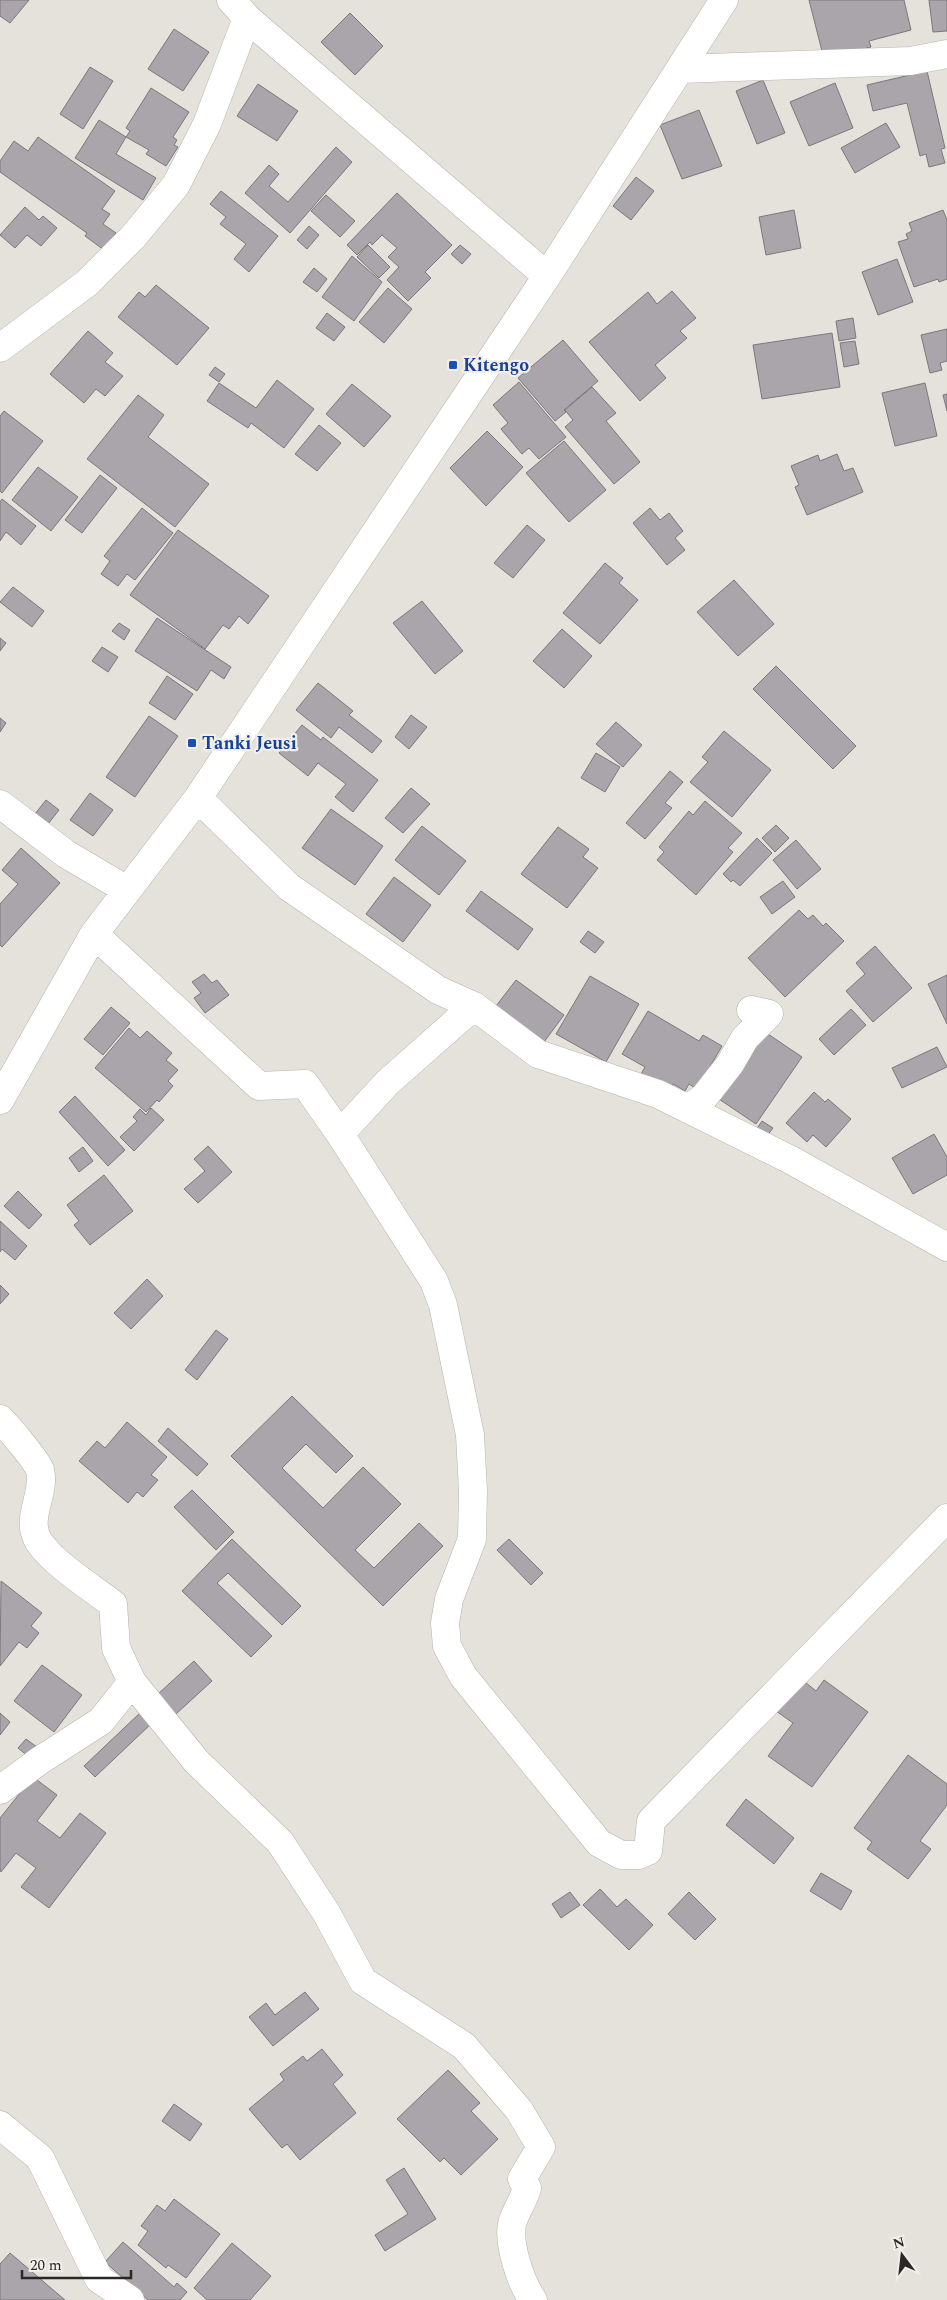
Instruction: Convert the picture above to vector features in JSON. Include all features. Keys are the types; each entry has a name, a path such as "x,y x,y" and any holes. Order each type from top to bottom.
{"street":[{"path":"0,1100 94,934 198,798 547,276 724,0"},
{"path":"0,348 87,283 133,237 176,185 207,124 239,9 547,276"},
{"path":"680,69 910,61 947,54"},
{"path":"198,798 290,887 438,990 474,1006 538,1054 658,1094 791,1160 947,1247"},
{"path":"0,804 66,854 127,890"},
{"path":"94,934 259,1086 305,1084 340,1134 434,1281 443,1305 470,1435 474,1528 468,1554 449,1599 445,1623 447,1646 462,1676 582,1824 605,1848 621,1855 629,1856 648,1851 651,1821 947,1518"},
{"path":"340,1134 388,1082 474,1006"},
{"path":"688,1109 705,1096 730,1064 745,1038 769,1014 751,1010"},
{"path":"0,1419 40,1469 40,1485 33,1519 39,1542 53,1557 113,1604 116,1648 132,1682 196,1761 280,1842 327,1914 362,1980 464,2046 519,2110 541,2147 522,2179 527,2188 512,2225 514,2257 532,2300"},
{"path":"0,1790 39,1761 101,1721 132,1682"},
{"path":"0,2125 40,2158 99,2279 130,2300"}],"building":[{"path":"0,0 29,0 10,23 0,16"},
{"path":"809,0 904,0 911,30 869,41 871,47 824,59"},
{"path":"929,0 947,0 947,31 933,32"},
{"path":"350,13 383,46 355,75 321,42"},
{"path":"174,29 209,52 183,91 148,69"},
{"path":"90,67 113,81 83,129 60,114"},
{"path":"927,71 945,148 941,149 945,163 929,167 926,154 920,156 907,103 873,111 867,85"},
{"path":"763,80 785,133 757,144 736,91"},
{"path":"835,83 853,128 809,146 790,102"},
{"path":"258,84 298,111 277,141 237,116"},
{"path":"151,88 189,112 173,137 177,140 174,145 178,147 166,166 146,154 149,150 126,137 130,131 126,128"},
{"path":"699,110 722,166 682,179 660,125"},
{"path":"99,120 126,137 116,154 156,178 143,200 75,158"},
{"path":"886,123 900,147 855,173 841,148"},
{"path":"38,137 115,191 102,209 110,214 103,224 116,233 104,250 85,236 87,233 0,172 0,161 14,141 28,151"},
{"path":"336,147 352,162 290,233 245,193 269,165 279,174 269,186 288,202"},
{"path":"636,177 654,191 631,220 613,206"},
{"path":"221,191 278,236 249,272 234,259 246,244 220,224 226,217 210,204"},
{"path":"397,193 452,245 425,272 431,278 408,301 387,280 399,267 388,257 397,248 382,235 372,245 370,242 357,255 347,245"},
{"path":"326,195 355,221 340,237 311,211"},
{"path":"25,207 39,220 43,216 57,228 41,246 27,235 15,248 0,235"},
{"path":"794,210 801,248 766,255 759,217"},
{"path":"943,210 947,220 947,279 939,282 938,279 914,287 898,242 908,239 906,234 912,231 909,223"},
{"path":"309,226 319,235 307,249 297,240"},
{"path":"368,245 390,267 379,278 357,257"},
{"path":"460,245 471,254 462,264 451,254"},
{"path":"352,256 382,282 354,321 322,297"},
{"path":"897,259 913,302 878,315 862,272"},
{"path":"314,268 327,279 317,292 303,282"},
{"path":"156,285 209,328 177,365 118,317 139,292 145,297"},
{"path":"388,288 412,309 384,343 359,322"},
{"path":"672,291 696,318 680,331 687,338 655,365 666,378 640,401 589,342 648,292 657,304"},
{"path":"327,313 345,327 334,341 316,328"},
{"path":"853,318 856,338 839,341 836,321"},
{"path":"947,329 947,361 940,363 942,370 930,373 921,335"},
{"path":"88,331 113,353 105,362 123,376 105,396 96,389 84,403 50,374"},
{"path":"832,333 840,387 762,399 753,345"},
{"path":"563,340 598,381 564,410 566,412 555,421 518,378"},
{"path":"855,341 859,364 844,367 840,343"},
{"path":"215,367 225,374 219,382 209,375"},
{"path":"277,380 314,409 284,448 251,423 248,428 207,401 219,383 256,408"},
{"path":"519,382 566,437 539,459 529,448 522,454 501,429 508,423 493,405"},
{"path":"925,383 937,436 895,446 882,393"},
{"path":"352,384 391,416 364,447 326,414"},
{"path":"592,387 616,413 606,421 640,462 614,484 565,427 573,420 565,410"},
{"path":"947,394 947,411 943,395"},
{"path":"138,395 164,415 148,437 209,484 175,527 87,459"},
{"path":"4,411 43,441 2,493 0,491 0,416"},
{"path":"319,425 341,443 317,471 295,454"},
{"path":"487,431 523,467 486,506 450,468"},
{"path":"564,441 606,490 569,522 526,473"},
{"path":"837,454 844,471 853,468 863,492 807,515 795,487 799,485 791,466 818,455 820,461"},
{"path":"38,467 78,497 51,531 12,500"},
{"path":"100,475 117,488 82,533 65,520"},
{"path":"2,499 36,526 21,545 6,532 0,541 0,502"},
{"path":"142,508 173,533 135,580 127,574 118,586 101,574 110,561 104,556"},
{"path":"650,508 660,520 669,513 683,531 675,538 685,550 667,565 633,523"},
{"path":"527,525 545,540 513,578 494,563"},
{"path":"178,530 269,596 248,624 239,616 229,629 223,625 205,649 130,595"},
{"path":"605,563 623,578 619,583 638,600 600,644 563,613"},
{"path":"734,580 774,624 738,656 697,612"},
{"path":"13,587 44,611 32,627 0,602"},
{"path":"422,601 463,651 435,674 393,623"},
{"path":"157,618 231,667 224,679 211,670 197,691 135,651"},
{"path":"119,623 130,630 124,640 112,631"},
{"path":"562,629 592,656 564,688 533,661"},
{"path":"0,638 6,643 0,651"},
{"path":"102,647 118,657 108,672 92,661"},
{"path":"776,666 856,746 833,769 753,689"},
{"path":"167,676 193,694 175,720 149,703"},
{"path":"318,683 353,711 349,715 382,741 372,753 339,727 331,738 296,710"},
{"path":"411,715 427,727 409,749 395,737"},
{"path":"149,716 178,736 135,797 106,777"},
{"path":"0,718 6,723 0,732"},
{"path":"616,722 642,745 623,767 596,744"},
{"path":"302,725 321,740 323,737 378,780 353,812 335,797 346,784 318,763 308,776 279,753"},
{"path":"724,731 771,770 732,817 690,782 708,762 702,757"},
{"path":"596,753 620,767 605,792 581,778"},
{"path":"670,771 683,782 665,803 672,808 645,839 626,823"},
{"path":"411,788 430,804 403,833 385,818"},
{"path":"90,793 113,810 93,836 70,820"},
{"path":"46,800 59,810 48,824 35,814"},
{"path":"705,801 742,833 728,848 733,852 696,895 657,860 664,852 659,847 689,811 693,815"},
{"path":"331,809 383,846 355,885 302,848"},
{"path":"776,825 789,838 775,852 762,838"},
{"path":"422,826 466,861 439,895 395,860"},
{"path":"558,827 589,849 583,857 598,868 567,908 521,874"},
{"path":"757,838 772,853 740,886 733,880 731,882 723,874"},
{"path":"796,840 821,869 797,889 773,860"},
{"path":"21,848 60,883 2,947 0,945 0,904 18,884 2,870"},
{"path":"394,877 431,905 403,942 366,914"},
{"path":"783,881 795,897 772,914 760,897"},
{"path":"481,891 533,929 518,950 466,911"},
{"path":"799,910 808,919 813,915 823,926 826,923 844,941 785,997 748,958"},
{"path":"588,931 604,942 595,953 580,942"},
{"path":"875,946 912,988 873,1022 846,991 865,974 856,963"},
{"path":"204,974 212,983 217,980 229,995 205,1013 194,998 201,993 192,982"},
{"path":"947,975 947,1024 928,984"},
{"path":"590,976 639,1004 606,1062 556,1034"},
{"path":"516,980 564,1015 544,1042 496,1006"},
{"path":"111,1007 130,1023 103,1055 84,1039"},
{"path":"851,1009 866,1025 834,1055 819,1039"},
{"path":"648,1011 699,1041 703,1035 722,1046 697,1089 689,1084 685,1091 673,1084 668,1092 640,1076 645,1067 622,1054"},
{"path":"129,1028 140,1038 147,1031 172,1053 166,1060 178,1070 168,1081 173,1086 159,1102 157,1100 146,1112 95,1068"},
{"path":"762,1030 802,1057 756,1124 716,1097"},
{"path":"937,1047 947,1067 902,1088 892,1068"},
{"path":"814,1092 825,1102 828,1099 851,1119 826,1147 813,1135 807,1142 786,1123"},
{"path":"75,1096 125,1150 108,1166 59,1112"},
{"path":"151,1108 164,1120 134,1151 120,1137 137,1121 133,1117 140,1109 146,1115"},
{"path":"762,1121 773,1128 763,1141 753,1134"},
{"path":"934,1134 947,1157 947,1175 913,1194 892,1158"},
{"path":"208,1146 232,1172 198,1203 184,1189 205,1171 194,1159"},
{"path":"83,1147 93,1161 79,1172 69,1158"},
{"path":"104,1175 133,1211 90,1245 74,1225 79,1221 67,1205"},
{"path":"18,1191 42,1215 29,1229 4,1206"},
{"path":"0,1221 27,1246 15,1260 2,1249 0,1252"},
{"path":"147,1279 163,1296 131,1329 114,1313"},
{"path":"0,1285 9,1294 0,1304"},
{"path":"216,1330 228,1339 197,1380 185,1370"},
{"path":"292,1396 353,1456 336,1473 306,1444 282,1468 323,1508 363,1467 401,1504 355,1550 374,1568 419,1523 443,1546 383,1606 231,1456"},
{"path":"127,1422 167,1457 151,1475 158,1480 143,1497 137,1492 128,1503 79,1461 97,1441 105,1448"},
{"path":"168,1428 208,1464 197,1476 158,1441"},
{"path":"192,1490 234,1532 216,1550 174,1507"},
{"path":"232,1539 301,1606 282,1625 228,1573 217,1583 272,1636 251,1657 182,1591"},
{"path":"509,1539 543,1573 531,1585 497,1550"},
{"path":"1,1581 42,1613 31,1626 39,1633 27,1648 19,1642 0,1666"},
{"path":"194,1661 212,1681 176,1714 158,1694"},
{"path":"42,1665 82,1695 54,1732 14,1701"},
{"path":"800,1678 816,1691 824,1680 868,1712 812,1787 768,1756 793,1723 776,1711"},
{"path":"141,1712 152,1723 95,1777 84,1766"},
{"path":"0,1713 10,1722 0,1735"},
{"path":"26,1739 37,1747 29,1757 18,1748"},
{"path":"908,1755 947,1784 947,1805 920,1841 931,1849 908,1879 867,1849 872,1842 854,1828"},
{"path":"33,1777 57,1795 37,1821 60,1838 80,1813 106,1833 49,1908 21,1887 36,1868 16,1853 1,1872 0,1870 0,1818"},
{"path":"746,1799 794,1838 774,1864 726,1825"},
{"path":"821,1873 852,1891 841,1910 810,1891"},
{"path":"600,1889 617,1907 626,1899 653,1925 629,1950 583,1905"},
{"path":"570,1892 580,1905 561,1918 552,1904"},
{"path":"689,1892 716,1919 695,1940 668,1914"},
{"path":"305,1992 319,2009 273,2046 249,2017 266,2003 275,2015"},
{"path":"322,2049 343,2075 333,2084 356,2113 300,2160 287,2144 282,2148 249,2109 284,2080 280,2074 303,2056 307,2061"},
{"path":"448,2070 480,2103 471,2111 498,2139 461,2175 444,2158 440,2162 397,2119"},
{"path":"174,2104 202,2124 190,2141 162,2121"},
{"path":"404,2168 436,2219 385,2251 375,2235 408,2214 386,2180"},
{"path":"174,2199 220,2234 186,2278 168,2265 166,2268 138,2245 148,2231 141,2226 157,2205 165,2211"},
{"path":"123,2242 174,2287 177,2283 187,2292 180,2300 148,2300 105,2262"},
{"path":"232,2243 271,2276 250,2300 207,2300 194,2288"},
{"path":"10,2253 65,2300 0,2300 0,2264"}],"place":[{"name":"Kitengo","path":"453,365"},
{"name":"Tanki Jeusi","path":"192,743"}]}
